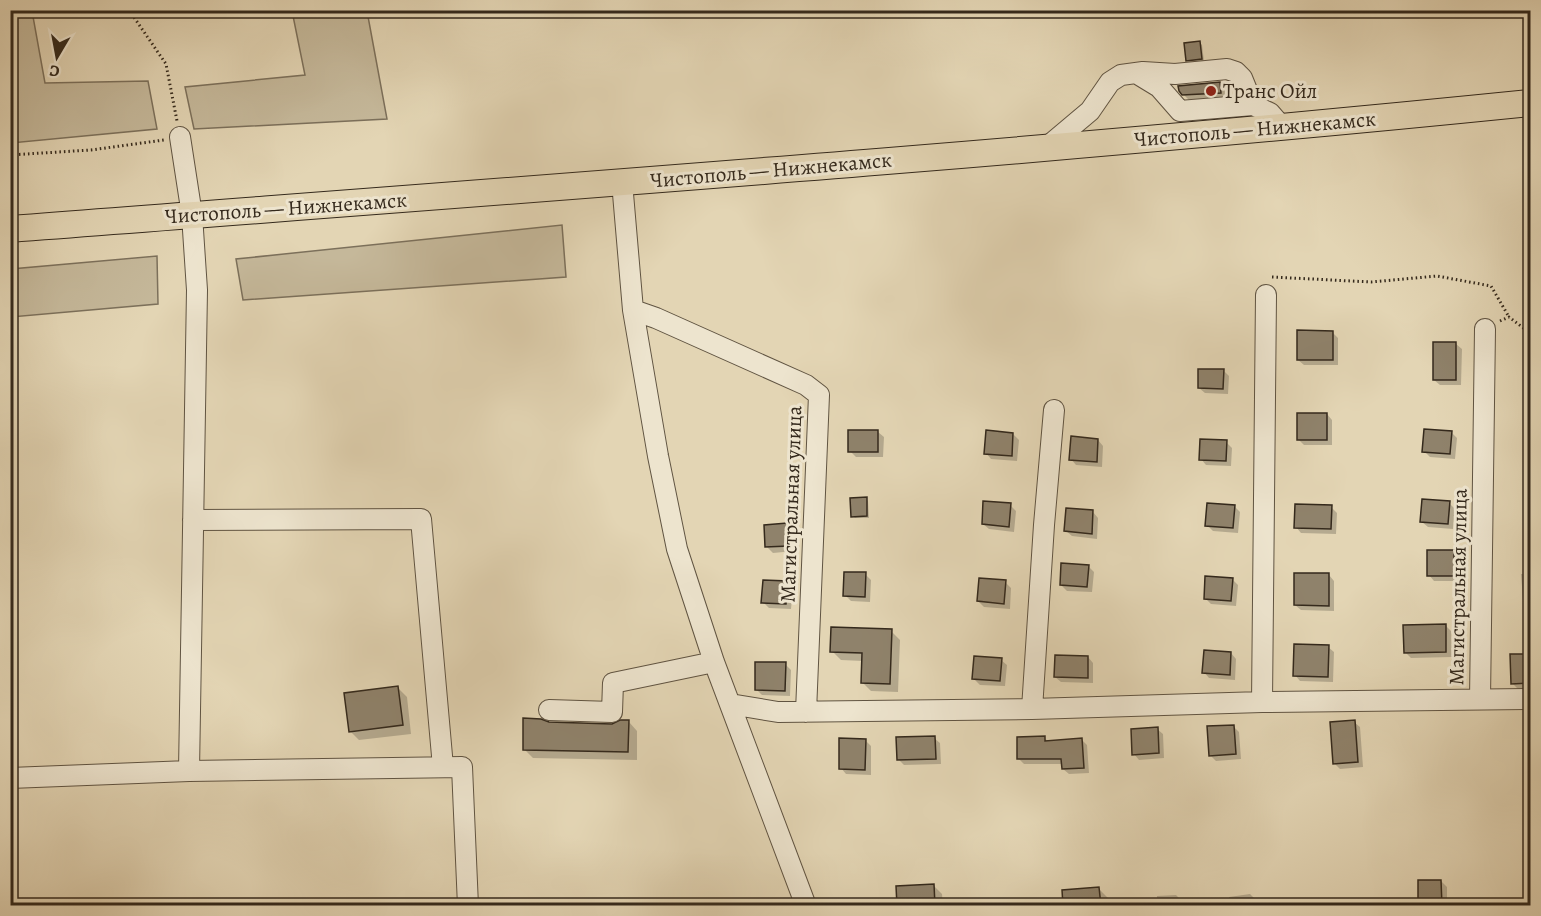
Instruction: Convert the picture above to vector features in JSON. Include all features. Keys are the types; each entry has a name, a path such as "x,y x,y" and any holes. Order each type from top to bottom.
{"main road":[{"name":"Чистополь — Нижнекамск","path":"10,229 1046,148 1283,128 1530,103"}],"street":[{"path":"1046,148 1090,111 1110,82 1121,75 1175,74 1227,69 1236,72 1242,78 1253,105"},
{"path":"1136,73 1159,87 1180,111 1253,105 1270,113 1283,128"},
{"path":"180,138 192,215 197,290 189,771"},
{"path":"621,182 633,310 658,456 677,549 714,662 806,906"},
{"path":"1262,702 1266,295"},
{"name":"Магистральная улица","path":"633,310 807,385 819,395 806,712"},
{"name":"Магистральная улица","path":"730,704 778,712 806,712 1480,699 1485,329"},
{"path":"1032,708 1054,410"},
{"path":"193,520 421,519 442,767"},
{"path":"549,710 612,712 613,684 714,662"},
{"path":"1480,699 1530,699"},
{"path":"10,778 189,771 462,767 468,906"}],"path":[{"path":"10,155 91,150 180,138 166,64 129,10"},
{"path":"1266,295 1271,277 1371,282 1437,276 1491,286 1509,317 1530,333"},
{"path":"1485,329 1509,317"}],"shaded area":[{"path":"11,10 32,11 45,83 148,81 157,129 11,143"},
{"path":"292,11 367,11 387,119 194,129 185,87 305,75"},
{"path":"562,225 566,277 243,300 236,259"},
{"path":"157,256 158,304 11,317 11,269"}],"building":[{"path":"1200,41 1202,59 1186,61 1184,43"},
{"path":"1220,82 1221,93 1182,95 1178,86"},
{"path":"1297,330 1333,331 1333,360 1297,360"},
{"path":"1433,342 1456,342 1456,380 1433,380"},
{"path":"1198,369 1224,369 1223,389 1198,388"},
{"path":"1297,413 1327,413 1327,440 1297,440"},
{"path":"1424,429 1452,431 1450,454 1422,452"},
{"path":"848,430 878,430 878,452 848,452"},
{"path":"986,430 1013,433 1012,456 984,454"},
{"path":"1071,436 1098,439 1097,462 1069,460"},
{"path":"1200,439 1227,440 1226,461 1199,460"},
{"path":"867,497 867,516 851,517 850,498"},
{"path":"1422,499 1450,501 1448,524 1420,522"},
{"path":"983,501 1011,503 1009,527 982,524"},
{"path":"1207,503 1235,505 1233,528 1205,526"},
{"path":"1295,504 1332,505 1331,529 1294,528"},
{"path":"1066,508 1093,510 1092,534 1064,531"},
{"path":"787,523 789,546 765,547 764,525"},
{"path":"1427,550 1454,550 1454,576 1427,576"},
{"path":"1061,563 1089,565 1087,587 1060,585"},
{"path":"844,572 866,572 865,597 843,596"},
{"path":"1294,573 1329,573 1329,606 1294,605"},
{"path":"1205,576 1233,578 1231,601 1204,599"},
{"path":"979,578 1006,580 1004,604 977,601"},
{"path":"763,580 788,581 786,604 761,603"},
{"path":"1446,624 1446,652 1404,653 1403,625"},
{"path":"831,627 892,629 890,684 861,683 862,653 830,652"},
{"path":"1294,644 1329,645 1328,677 1293,676"},
{"path":"1204,650 1231,652 1230,675 1202,673"},
{"path":"1510,654 1530,654 1530,683 1511,684"},
{"path":"1055,655 1088,656 1088,678 1054,677"},
{"path":"974,656 1002,658 1000,681 972,679"},
{"path":"755,662 786,662 785,691 755,690"},
{"path":"398,686 403,725 349,732 344,693"},
{"path":"523,718 549,722 612,724 620,720 629,720 628,752 523,750"},
{"path":"1355,720 1358,762 1333,764 1330,722"},
{"path":"1234,725 1236,754 1209,756 1207,726"},
{"path":"1158,727 1159,753 1132,755 1131,729"},
{"path":"935,736 936,759 897,760 896,737"},
{"path":"1045,736 1045,741 1082,738 1084,768 1062,769 1061,759 1017,759 1017,737"},
{"path":"839,738 866,739 865,770 839,769"},
{"path":"1418,880 1441,880 1442,906 1418,906"},
{"path":"934,884 935,906 897,906 896,886"},
{"path":"1099,887 1101,906 1063,906 1062,890"}],"place":[{"name":"Транс Ойл","path":"1211,91"}]}
